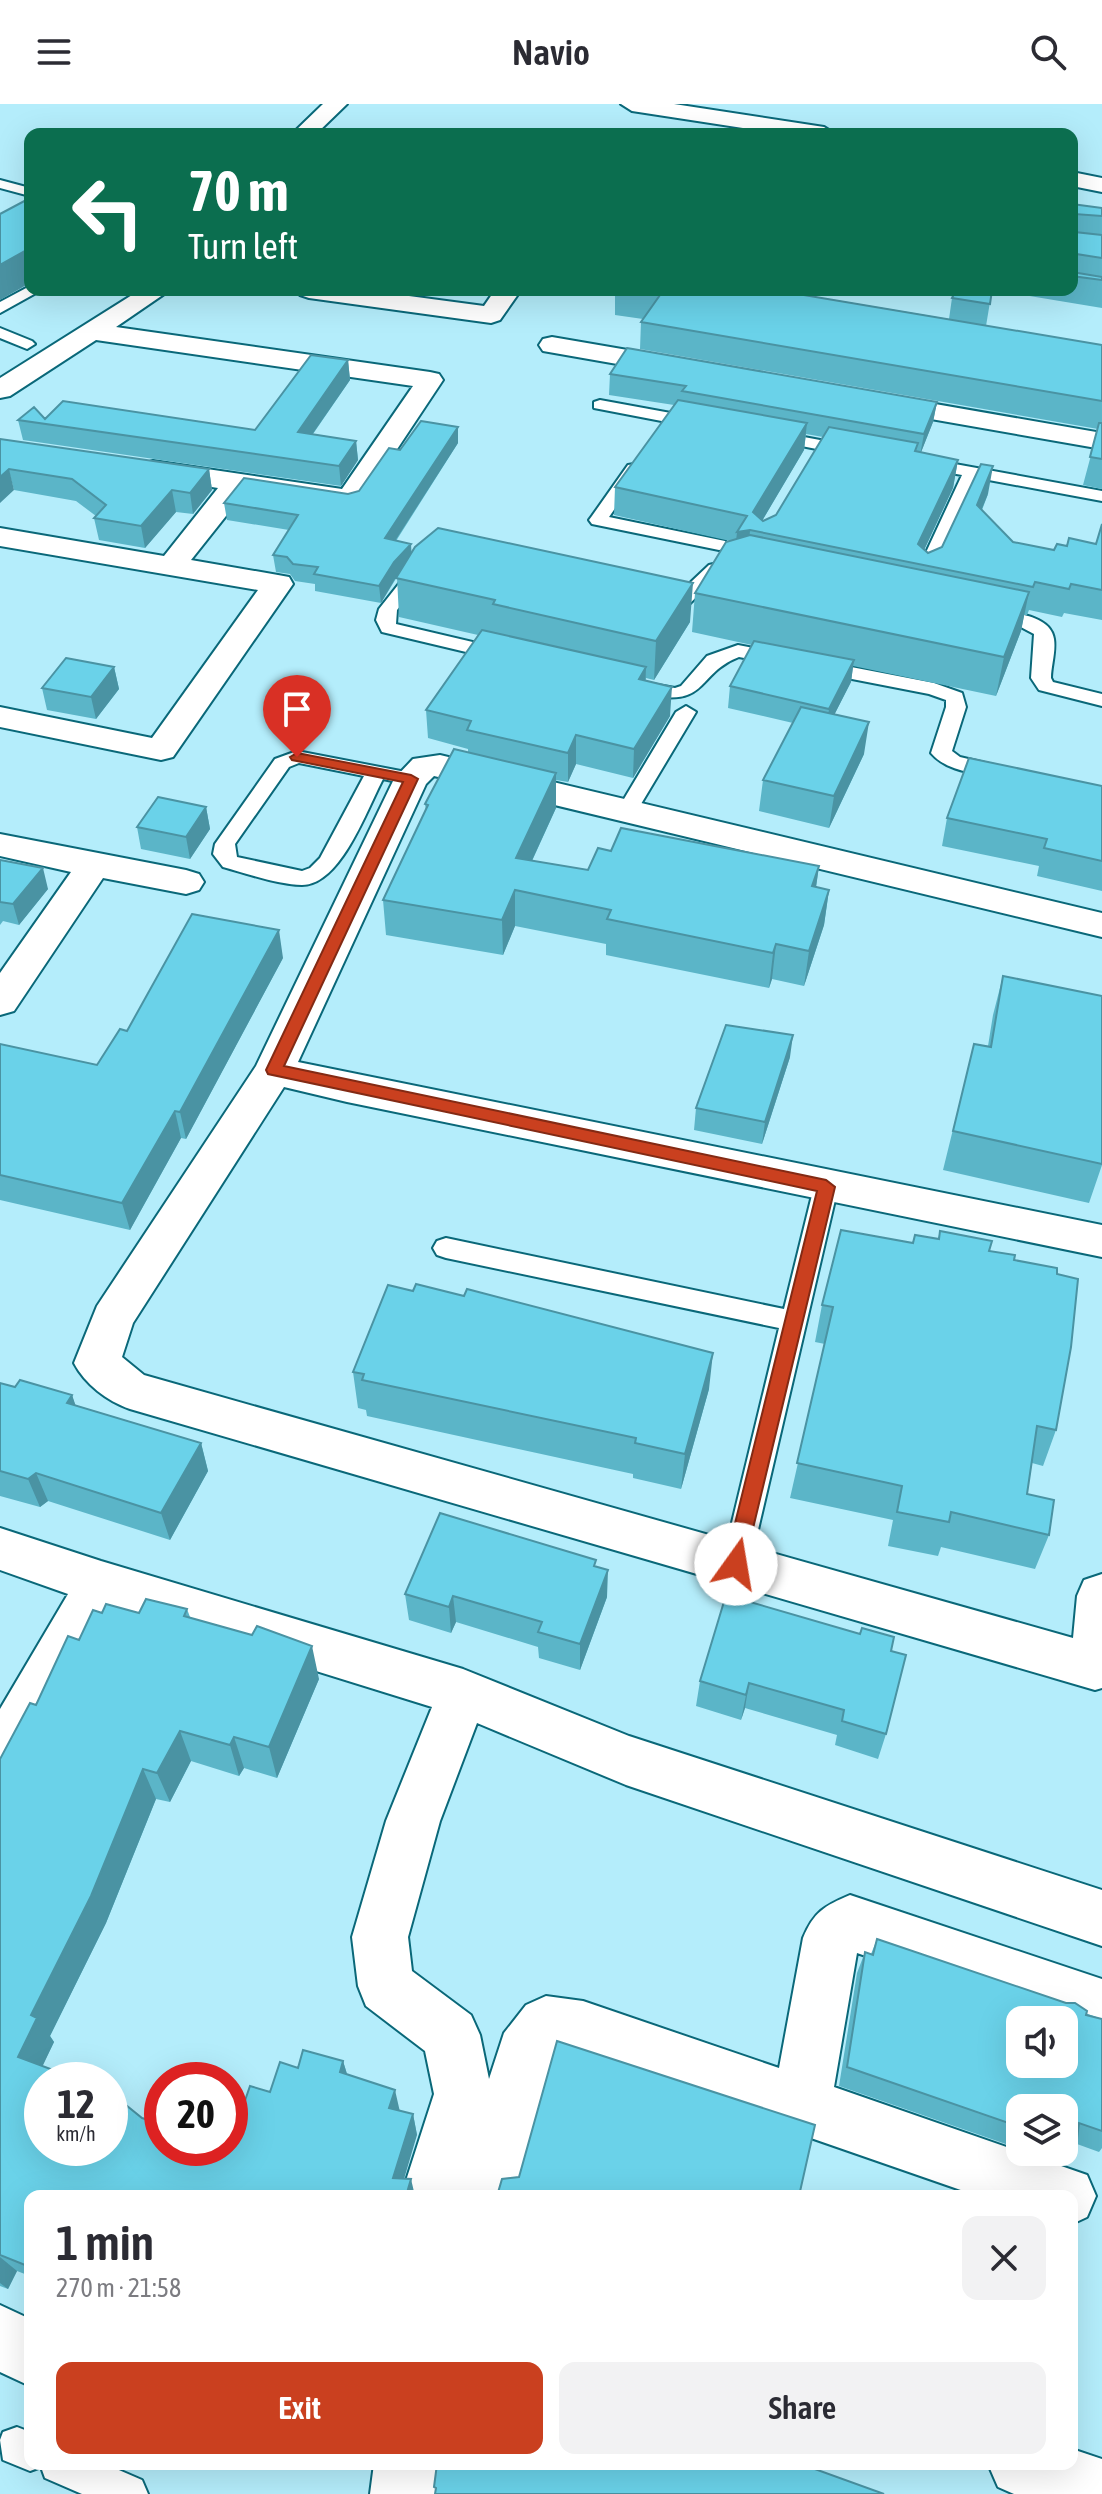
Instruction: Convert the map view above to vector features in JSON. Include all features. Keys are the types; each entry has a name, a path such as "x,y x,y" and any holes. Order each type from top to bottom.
{"street":[{"path":"310,128 336,104"},
{"path":"632,104 786,128"},
{"path":"1078,180 1102,185"},
{"path":"0,361 103,296"},
{"path":"0,390 148,296"},
{"path":"352,296 504,317 507,296"},
{"path":"93,332 430,380 350,499 134,467"},
{"path":"552,345 709,372"},
{"path":"851,397 1102,441"},
{"path":"171,566 238,482"},
{"path":"0,537 278,584 161,750 0,717"},
{"path":"1102,925 440,765 425,766 393,776 274,1070 113,1318 97,1363 130,1390 1095,1667 1102,1596"},
{"path":"0,845 186,882"},
{"path":"0,1002 94,865"},
{"path":"274,1070 826,1187 1102,1241"},
{"path":"0,1549 101,1583 463,1693 626,1760 1102,1918"},
{"path":"0,1758 101,1583"},
{"path":"433,2190 463,2094 451,2035 386,1986 380,1937 413,1821 463,1693"},
{"path":"801,2107 831,1938 850,1923 1102,2008"},
{"path":"489,2190 525,2054 546,2025 583,2030 1048,2190"},
{"path":"1078,2200 1102,2208"},
{"path":"0,2337 24,2351"},
{"path":"403,2494 406,2470"},
{"path":"1038,2470 1102,2492"}],"lane":[{"path":"0,184 24,190"},
{"path":"0,308 24,294"},
{"path":"0,333 27,344"},
{"path":"600,405 667,424 716,426"},
{"path":"760,434 816,451 865,453"},
{"path":"644,456 598,520 719,545"},
{"path":"911,461 1102,496"},
{"path":"925,574 972,473"},
{"path":"435,559 423,563 388,609 385,620 389,628 522,660"},
{"path":"647,602 678,605 715,569 747,566"},
{"path":"970,611 1034,625 1045,637 1041,678 1046,686 1102,700"},
{"path":"628,685 676,694 688,690 714,660 738,651 934,689 955,697 956,707 941,753 953,762 1013,775"},
{"path":"628,809 686,712"},
{"path":"297,757 308,758 393,776 318,873 303,878 230,862 224,854 225,844 282,763 297,757"},
{"path":"736,1564 826,1187"},
{"path":"446,1248 793,1321"},
{"path":"73,2470 128,2494"}],"building":[{"path":"24,201 24,251 0,265 0,214"},
{"path":"1078,205 1102,208 1102,216 1078,214"},
{"path":"1078,232 1102,235 1102,258 1078,254"},
{"path":"1078,273 1102,277 1102,280 1078,277"},
{"path":"659,296 810,296 1102,345 1102,401 641,322"},
{"path":"953,296 991,296 990,304"},
{"path":"627,348 937,402 924,434 682,391 686,386 610,374"},
{"path":"311,355 348,360 298,432 356,441 339,466 18,420 34,407 45,419 63,401 255,430"},
{"path":"678,400 807,423 753,512 763,521 776,515 829,427 918,443 915,451 958,460 918,544 928,553 942,547 981,464 993,466 977,505 1013,542 1054,550 1057,544 1067,546 1069,538 1096,544 1102,524 1102,590 1071,584 1069,589 1035,582 1033,587 750,530 737,532 747,516 615,487"},
{"path":"421,421 458,427 385,538 411,544 394,562 379,586 314,574 318,567 293,564 287,557 273,555 298,515 224,503 244,478 348,494 359,491 389,448 400,450"},
{"path":"1099,423 1102,423 1102,459 1090,457"},
{"path":"0,439 209,469 190,493 172,490 141,526 94,518 106,505 72,479 9,469 0,477"},
{"path":"438,528 693,583 656,641 493,604 495,600 396,578 415,547"},
{"path":"750,535 1029,592 1004,657 695,593 726,542"},
{"path":"482,630 646,667 639,679 672,687 634,749 576,735 568,753 467,730 471,721 426,710"},
{"path":"754,641 854,660 829,709 730,686"},
{"path":"66,658 114,667 91,697 42,688"},
{"path":"801,707 869,722 834,796 763,780"},
{"path":"454,749 556,773 516,858 588,870 598,848 611,851 621,828 819,866 812,886 829,890 809,951 776,944 773,953 607,919 611,910 515,890 502,920 383,900 428,805 425,804"},
{"path":"969,758 1102,786 1102,861 1044,848 1047,839 947,818"},
{"path":"158,797 206,807 186,837 137,827"},
{"path":"0,860 43,868 13,904 0,902"},
{"path":"192,914 279,930 180,1112 175,1111 122,1203 0,1175 0,1044 97,1065 120,1029 127,1031"},
{"path":"1003,976 1102,996 1102,1164 953,1131 974,1044 991,1047"},
{"path":"726,1025 793,1035 765,1122 696,1108"},
{"path":"841,1230 913,1243 915,1235 939,1239 940,1231 992,1241 989,1251 1015,1255 1014,1260 1057,1268 1057,1274 1078,1279 1071,1347 1056,1430 1037,1426 1027,1494 1054,1500 1049,1535 951,1512 949,1522 897,1512 902,1486 797,1463 833,1307 822,1305"},
{"path":"416,1284 464,1296 467,1289 713,1353 685,1454 635,1443 636,1438 362,1380 364,1374 353,1372 388,1285 413,1291"},
{"path":"20,1380 72,1395 67,1403 201,1443 161,1513 36,1473 28,1479 0,1471 0,1383 15,1387"},
{"path":"440,1513 596,1560 594,1566 608,1570 580,1644 538,1632 542,1622 453,1596 449,1607 405,1594"},
{"path":"726,1595 860,1634 862,1628 894,1637 891,1651 906,1655 886,1734 842,1721 844,1710 749,1683 746,1695 700,1681"},
{"path":"146,1599 187,1609 184,1616 252,1635 257,1626 312,1646 269,1747 234,1737 230,1745 180,1731 157,1773 143,1769 91,1896 31,2015 37,2018 18,2057 31,2062 24,2062 24,2166 128,2166 128,2107 144,2119 144,2166 248,2166 250,2086 270,2092 280,2062 298,2068 303,2050 343,2061 340,2072 395,2090 389,2108 413,2114 393,2178 411,2179 408,2190 24,2190 24,2265 0,2255 0,1759 30,1703 36,1705 68,1636 79,1640 93,1610 102,1613 106,1604 139,1613"},
{"path":"877,1939 1066,2003 1075,2003 1087,2011 1086,2015 1102,2019 1102,2131 1079,2123 1078,2131 1078,2094 1006,2094 1006,2122 847,2067 865,1952 873,1955"},
{"path":"557,2041 815,2125 800,2190 499,2190 502,2179 519,2177"},
{"path":"436,2470 818,2470 884,2494 435,2494"}],"route":[{"path":"297,757 411,779 274,1070 347,1088 826,1187 736,1564"}]}
